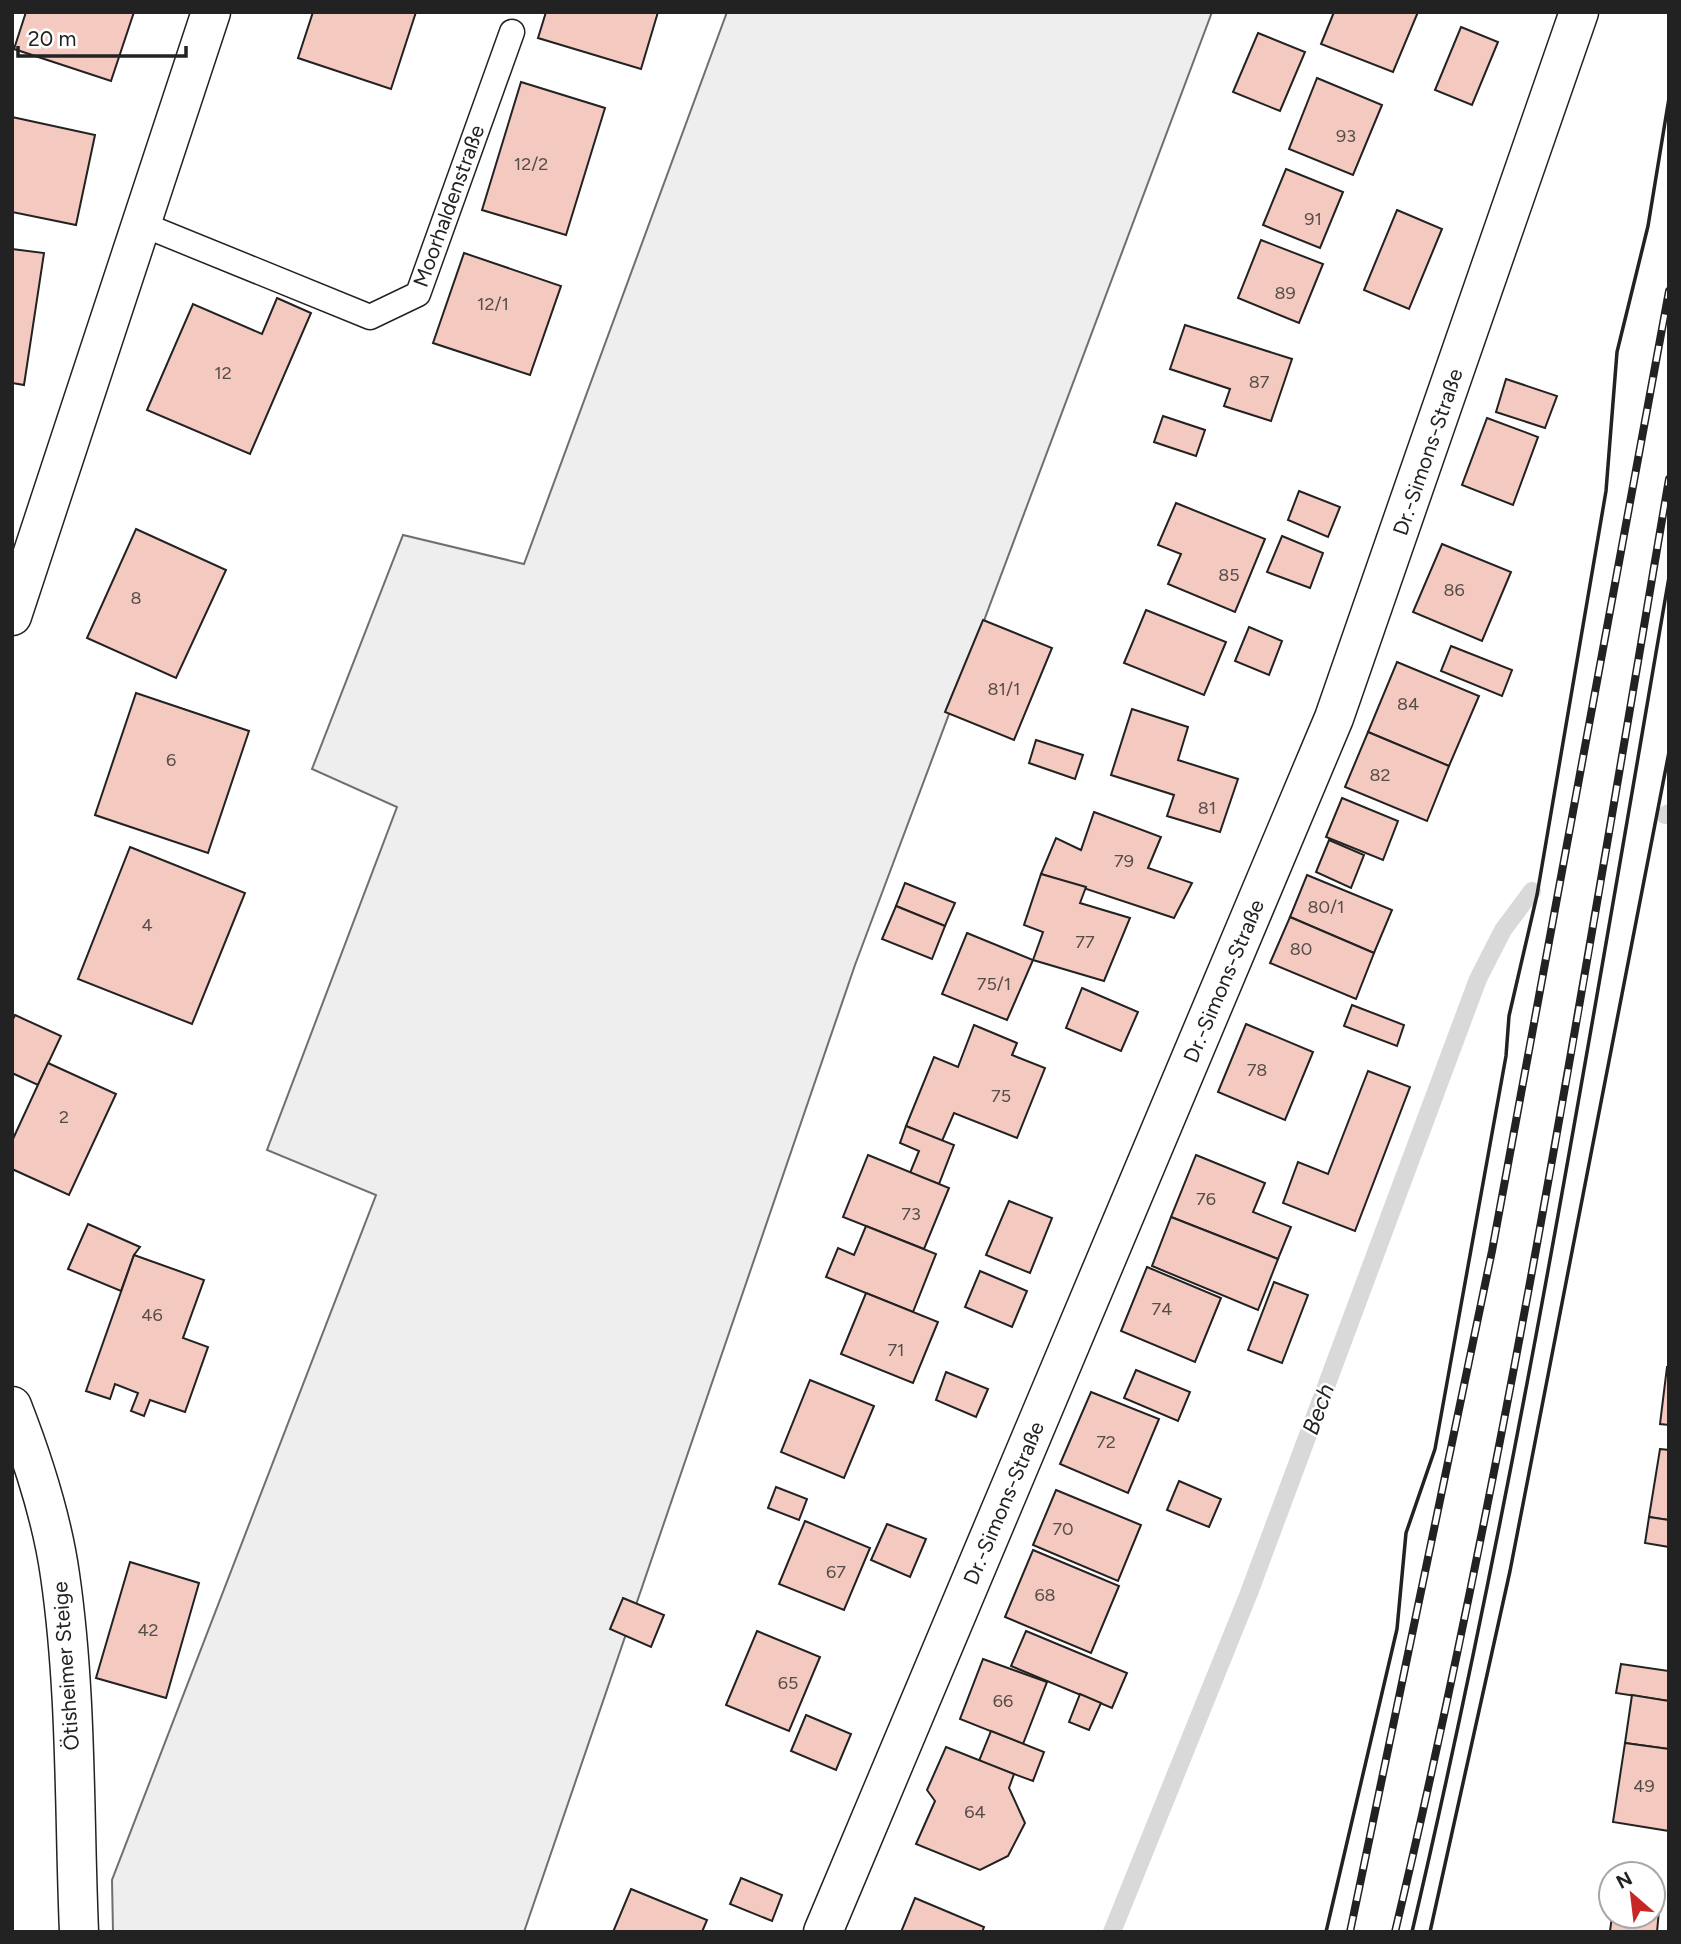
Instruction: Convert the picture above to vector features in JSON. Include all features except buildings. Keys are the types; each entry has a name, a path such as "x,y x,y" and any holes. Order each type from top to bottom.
{"street":[{"path":"12,616 139,223 211,12"},
{"name":"Dr.-Simons-Straße","path":"823,1932 1334,718 1579,12"},
{"name":"Ötisheimer Steige","path":"12,1406 30,1453 60,1573 68,1647 79,1932"}],"lane":[{"name":"Moorhaldenstraße","path":"139,223 370,317 418,294 512,32"}],"shaded area":[{"path":"727,12 1212,12 855,965 524,1932 113,1932 112,1880 376,1195 267,1150 397,807 312,769 403,535 524,564"}],"waterway":[{"name":"Bech","path":"1665,815 1669,813"},
{"name":"Bech","path":"1112,1932 1249,1593 1478,979 1503,930 1532,891"}],"railway":[{"path":"1350,1932 1492,1251 1669,291"},
{"path":"1395,1932 1436,1752 1510,1389 1576,1026 1669,479"}],"wall":[{"path":"1326,1932 1397,1629 1406,1533 1435,1449 1506,1056 1509,1016 1537,895 1606,491 1617,352 1648,226 1669,98"},
{"path":"1412,1932 1450,1764 1519,1426 1669,577"},
{"path":"1430,1932 1510,1571 1669,752"}]}
